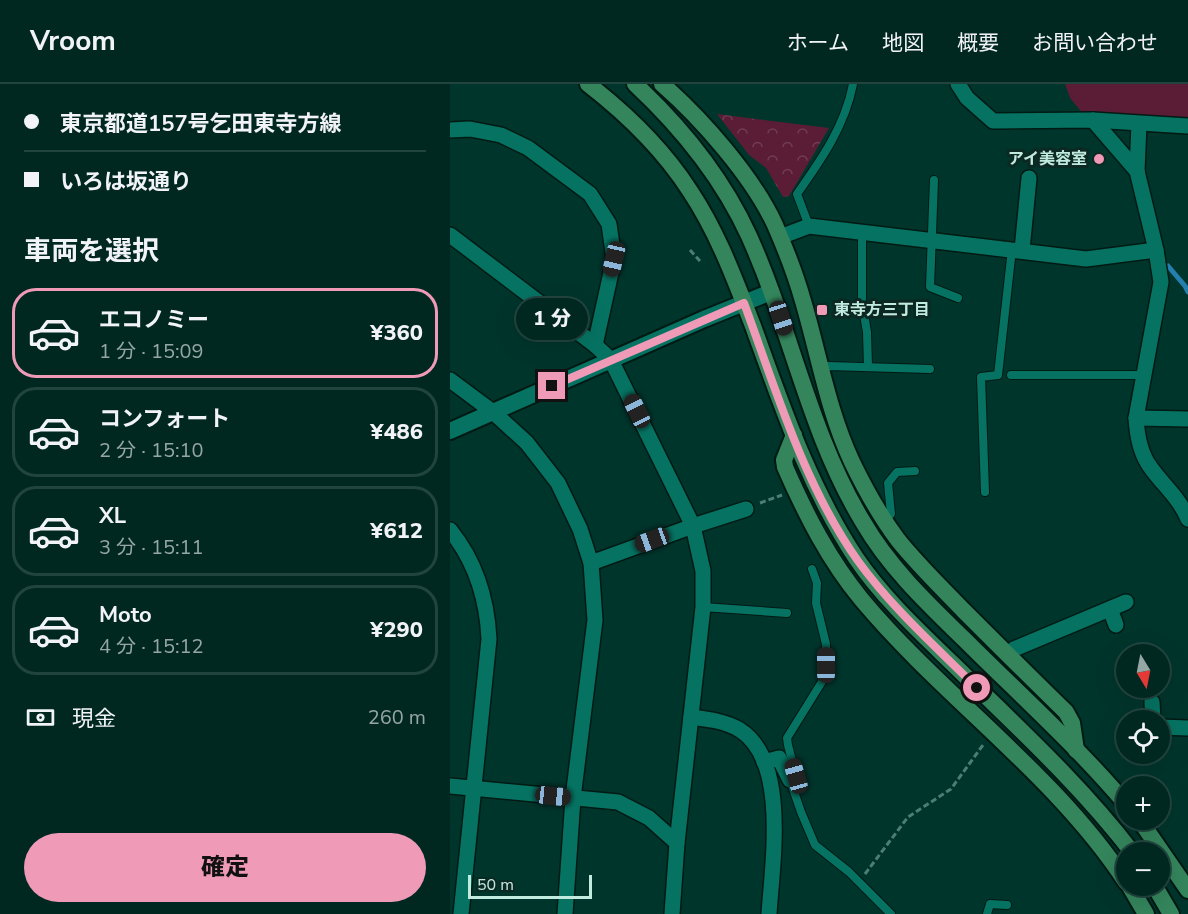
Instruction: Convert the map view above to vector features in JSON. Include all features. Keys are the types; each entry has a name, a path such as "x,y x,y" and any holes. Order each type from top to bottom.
{"main road":[{"path":"588,84 617,107 645,134 691,191 720,245 809,474 858,560 897,609 1071,781 1124,842"},
{"path":"635,84 671,120 716,177 749,236 771,292 817,426 850,500 880,548 917,593 1076,750 1116,793"},
{"path":"662,84 682,102 735,163 758,195 780,237 803,302 834,416 851,460 884,519 898,540 933,579 1066,712 1072,723 1076,750"},
{"path":"794,435 786,452 785,467 809,521 840,570 883,624 1076,816 1116,868"},
{"path":"1147,830 1188,890"},
{"path":"1136,896 1146,914"},
{"path":"1160,896 1170,914"}],"street":[{"path":"958,84 967,98 993,121 1093,120 1188,126"},
{"path":"1093,120 1137,171"},
{"path":"1139,124 1137,171 1156,250 1161,282 1136,418 1142,451 1150,467 1183,506 1188,519"},
{"path":"450,130 470,129 501,135 528,148 590,194 609,224 614,259 595,345"},
{"path":"1017,250 1029,178"},
{"path":"780,237 809,226 1086,259 1156,250"},
{"path":"450,235 595,345 611,360 693,525 703,571 703,607 677,843 672,914"},
{"path":"450,440 455,428 771,292"},
{"path":"450,380 493,412 527,443 558,483 580,529 591,563 595,620 573,798 565,914"},
{"path":"1136,418 1188,419"},
{"path":"591,563 693,525 746,509"},
{"path":"450,530 471,561 485,601 489,639 461,914"},
{"path":"1007,654 1126,602"},
{"path":"1110,609 1116,625"},
{"path":"1152,702 1152,710"},
{"path":"691,717 714,720 740,730 758,748 764,762 771,786 773,836 769,914"},
{"path":"1170,727 1188,728"},
{"path":"764,762 779,758 790,780"},
{"path":"450,786 618,802 649,818 677,843"}],"lane":[{"path":"809,226 797,194 827,152 849,104 853,84"},
{"path":"934,180 930,287 958,298"},
{"path":"862,233 862,303 867,332 868,366"},
{"path":"985,492 981,377 998,375 1017,250"},
{"path":"820,368 868,366 930,369"},
{"path":"1011,375 1144,375"},
{"path":"884,519 891,514 888,483 897,472 915,471"},
{"path":"812,569 817,583 816,603 826,644 826,665 823,680 787,738 796,776 790,780 815,845 891,914"},
{"path":"703,607 787,613"},
{"path":"987,914 990,904 1007,905"}],"path":[{"path":"690,250 700,261"},
{"path":"746,509 783,495"},
{"path":"859,883 908,817 951,789 992,732"}],"green space":[{"path":"1065,84 1188,84 1188,117 1084,115 1070,98"},
{"path":"717,114 829,128 789,196 783,197 766,168 749,155"}],"waterway":[{"path":"1168,266 1188,292"}],"place":[{"name":"アイ美容室","path":"1099,159"},
{"name":"東寺方三丁目","path":"822,310"}],"route":[{"path":"552,386 744,303 809,474 842,535 858,560 897,609 977,688"}]}
